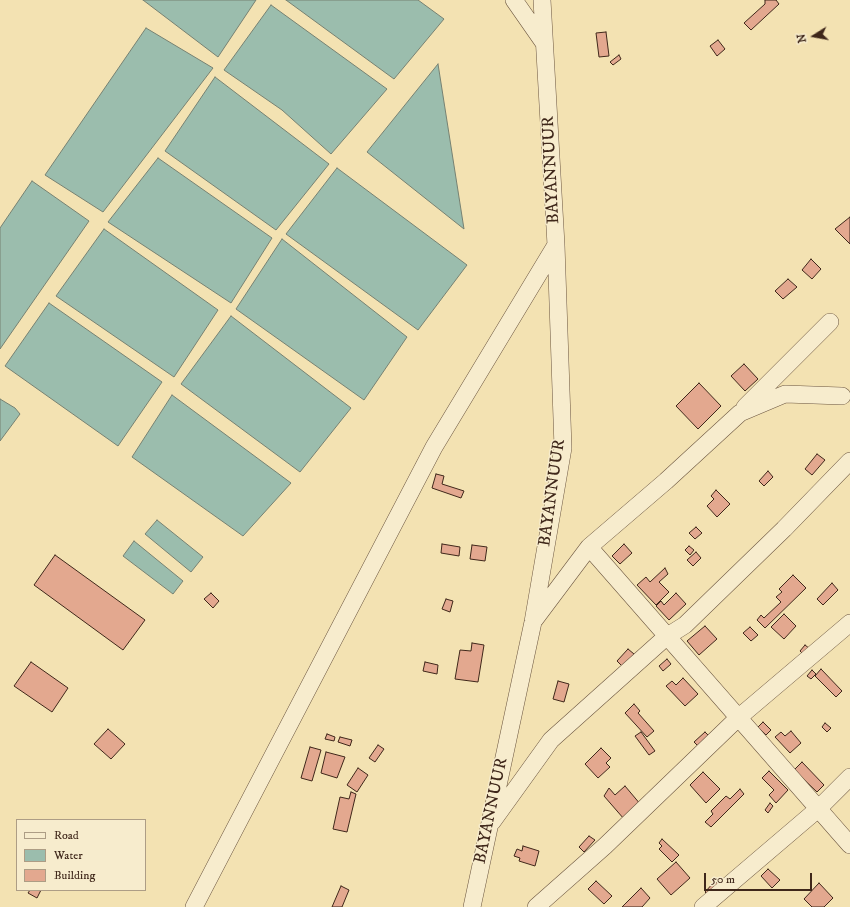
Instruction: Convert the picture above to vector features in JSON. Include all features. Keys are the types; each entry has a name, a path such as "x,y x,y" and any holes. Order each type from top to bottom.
{"street":[{"path":"514,0 544,43"},
{"name":"BAYANNUUR","path":"472,907 533,622 563,448 556,246 542,0"},
{"path":"194,907 434,447 556,246"},
{"path":"533,622 589,547 666,481 740,413 830,322"},
{"path":"740,413 785,394 842,396"},
{"path":"489,827 551,740 666,637 685,625 850,461"},
{"path":"589,547 666,637 850,845"},
{"path":"536,907 604,846 738,718 850,623"},
{"path":"703,907 818,809 850,777"}],"water":[{"path":"143,0 256,0 218,57"},
{"path":"286,0 418,0 444,19 394,79"},
{"path":"271,5 387,89 331,154 282,110 224,70"},
{"path":"146,28 213,68 103,212 45,175"},
{"path":"438,64 464,229 367,152"},
{"path":"215,77 329,164 276,230 165,151"},
{"path":"158,158 272,238 231,303 108,222"},
{"path":"337,168 467,265 418,330 286,234"},
{"path":"32,181 89,221 0,349 0,228"},
{"path":"104,229 218,310 174,377 56,296"},
{"path":"282,239 407,337 364,400 236,309"},
{"path":"49,303 162,382 118,446 5,366"},
{"path":"231,316 351,408 300,472 181,384"},
{"path":"172,395 291,483 243,536 132,457"},
{"path":"0,399 15,408 20,414 0,441"},
{"path":"157,520 203,557 191,572 145,534"},
{"path":"134,541 183,581 173,594 123,556"}],"building":[{"path":"765,0 776,0 779,4 751,30 744,23 765,4"},
{"path":"606,32 609,56 599,57 596,33"},
{"path":"718,40 725,49 717,56 710,46"},
{"path":"619,55 621,59 613,65 610,62"},
{"path":"850,217 850,244 835,229"},
{"path":"811,259 821,269 812,279 802,270"},
{"path":"788,279 797,287 783,299 775,291"},
{"path":"744,364 758,379 745,391 731,376"},
{"path":"699,383 721,406 698,429 676,406"},
{"path":"817,454 825,460 812,475 805,469"},
{"path":"768,471 773,477 764,486 759,481"},
{"path":"436,474 444,476 442,484 464,491 461,498 432,488"},
{"path":"716,490 730,504 717,517 707,506 714,499 711,496"},
{"path":"696,527 702,533 695,539 689,533"},
{"path":"442,544 460,547 459,556 441,553"},
{"path":"624,544 632,553 620,564 612,556"},
{"path":"472,545 487,547 485,561 470,559"},
{"path":"689,546 694,550 690,555 685,550"},
{"path":"696,552 701,558 693,566 687,560"},
{"path":"55,555 145,620 123,650 34,585"},
{"path":"665,568 668,574 659,582 669,592 656,605 637,585 646,577 650,582"},
{"path":"793,575 806,588 765,628 757,620 761,615 764,618 781,602 776,597 782,592 779,589"},
{"path":"832,583 838,590 823,605 817,599"},
{"path":"211,593 219,601 213,608 204,599"},
{"path":"676,593 686,604 669,620 656,606 661,601 664,605"},
{"path":"446,599 453,601 450,612 442,609"},
{"path":"784,614 796,626 784,639 771,627"},
{"path":"705,626 717,639 699,655 687,641"},
{"path":"750,627 758,635 751,641 743,633"},
{"path":"472,643 484,645 478,682 455,679 460,650 471,651"},
{"path":"805,645 810,649 804,655 800,651"},
{"path":"628,649 634,654 622,666 617,661"},
{"path":"667,659 671,664 663,671 659,666"},
{"path":"31,662 68,688 52,712 14,686"},
{"path":"425,662 438,665 437,674 423,671"},
{"path":"821,669 842,691 836,697 815,676"},
{"path":"812,670 816,674 811,679 807,676"},
{"path":"683,678 698,694 685,706 666,686 672,681 676,685"},
{"path":"558,681 569,684 564,702 553,699"},
{"path":"634,704 640,711 638,713 654,731 647,737 625,713"},
{"path":"763,722 771,730 766,735 758,727"},
{"path":"825,723 831,728 827,732 822,727"},
{"path":"108,729 125,744 111,759 94,744"},
{"path":"791,731 801,743 790,753 775,737 781,732 785,736"},
{"path":"641,732 655,751 649,755 635,736"},
{"path":"705,732 710,737 699,747 694,742"},
{"path":"327,734 335,737 334,741 325,739"},
{"path":"340,737 352,740 350,746 338,742"},
{"path":"378,745 384,749 375,762 369,758"},
{"path":"310,747 321,750 312,781 301,778"},
{"path":"601,748 611,758 606,763 610,767 598,778 585,764"},
{"path":"326,752 345,757 337,778 321,773"},
{"path":"802,762 824,785 817,792 794,770"},
{"path":"358,768 368,775 357,792 347,785"},
{"path":"769,771 788,790 776,803 769,795 774,790 762,778"},
{"path":"703,772 720,789 706,803 690,785"},
{"path":"625,786 641,805 624,819 604,796 609,788 615,795"},
{"path":"740,789 744,794 711,827 705,822 713,814 711,811 726,796 730,799"},
{"path":"351,792 356,794 347,832 333,829 340,797 349,799"},
{"path":"770,803 773,806 768,813 765,810"},
{"path":"589,836 595,840 584,852 579,847"},
{"path":"662,839 679,855 672,862 659,849 662,846 659,843"},
{"path":"523,846 539,851 535,866 519,861 520,858 514,856 517,849 522,851"},
{"path":"676,862 690,878 671,895 657,879"},
{"path":"768,869 780,880 772,888 761,876"},
{"path":"596,881 612,896 604,904 588,889"},
{"path":"715,881 721,887 711,898 705,892"},
{"path":"819,883 833,898 824,907 812,907 804,899"},
{"path":"341,886 349,890 342,907 332,907"},
{"path":"641,888 650,898 642,907 622,907"},
{"path":"29,891 40,891 37,898 28,893"}]}
